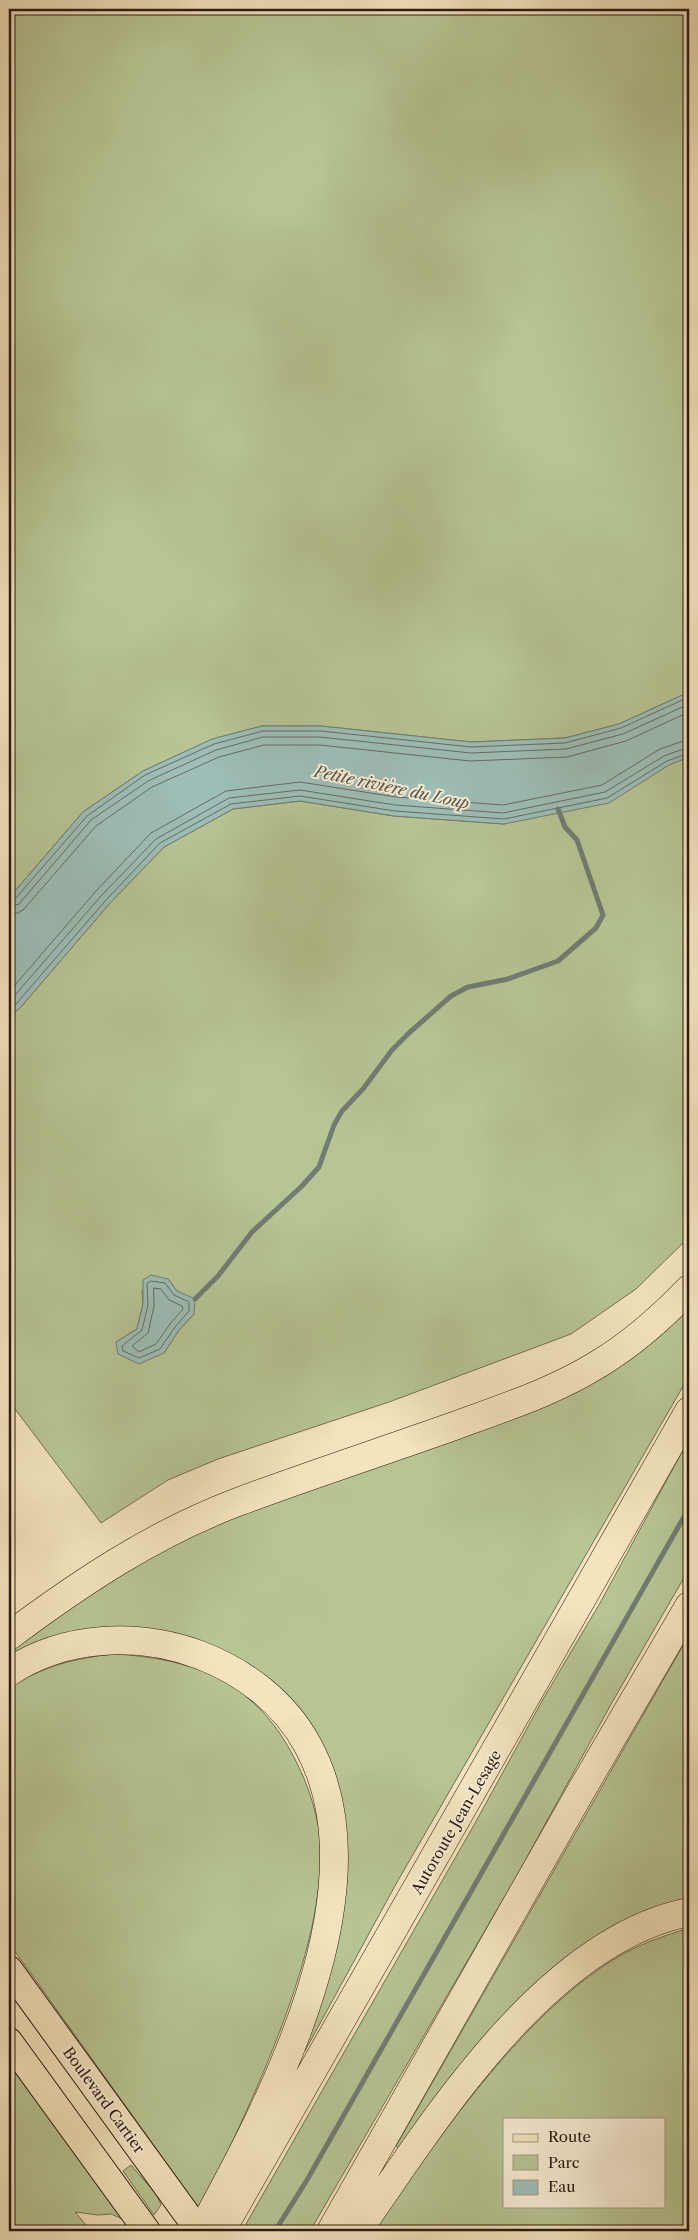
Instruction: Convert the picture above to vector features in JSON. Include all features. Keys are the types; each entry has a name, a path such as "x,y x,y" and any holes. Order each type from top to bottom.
{"highway":[{"path":"9,1636 87,1580 154,1539 188,1523 235,1503 502,1409 572,1379 600,1364 626,1345 666,1313 689,1289"},
{"name":"Autoroute Jean-Lesage","path":"221,2231 689,1411"},
{"path":"331,2231 581,1791 689,1606"},
{"path":"9,1672 59,1649 111,1640 160,1644 187,1650 234,1672 258,1687 276,1703 294,1722 304,1738 323,1778 331,1804 334,1829 334,1884 328,1924 311,1989 290,2048 232,2175 200,2231"},
{"path":"358,2231 432,2123 516,2021 553,1984 587,1959 648,1925 689,1912"}],"main road":[{"name":"Boulevard Cartier","path":"9,1969 200,2231"},
{"path":"9,2041 147,2231"}],"green space":[{"path":"9,9 689,9 689,692 619,724 565,738 471,742 321,726 262,726 213,739 143,771 83,812 9,898"},
{"path":"689,757 689,1234 683,1243 636,1289 571,1334 389,1402 218,1459 168,1480 101,1523 9,1401 9,1017 20,1008 110,903 164,847 233,809 300,801 394,816 504,824","holes":["168,1279 194,1314 179,1330 164,1353 116,1342 137,1329 143,1304 142,1290"]},
{"path":"689,1306 689,1376 396,1884 305,2051 300,2049 332,1957 344,1904 347,1863 346,1842 341,1802 336,1782 205,1645 9,1662 9,1651 108,1578 222,1521 464,1434"},
{"path":"689,1439 689,1569 610,1706 515,1879 310,2231 242,2231 474,1825 542,1701 600,1603"},
{"path":"689,1635 689,1902 636,1919 402,2150 396,2146"},
{"path":"116,1654 165,1660 188,1666 229,1684 248,1698 265,1714 294,1756 308,1790 318,1825 320,1869 314,1918 301,1969 263,2074 200,2210 9,1943 9,1687 60,1664"},
{"path":"689,1928 689,2231 374,2231 453,2120 514,2046 581,1983 616,1958 661,1937"},
{"path":"9,2063 127,2221 111,2214 98,2215 75,2212 91,2231 9,2231"},
{"path":"131,2165 157,2195 161,2205 154,2215 123,2171"}],"water":[{"name":"Petite rivière du Loup","path":"689,692 689,757 669,765 609,803 504,824 394,816 300,801 233,809 164,847 110,903 20,1008 9,1017 9,898 83,812 143,771 212,739 262,726 321,726 471,742 565,738 619,724"},
{"path":"151,1275 168,1279 177,1291 195,1299 194,1314 179,1330 164,1353 139,1364 118,1354 116,1342 137,1329 143,1304 143,1280"}],"waterway":[{"path":"195,1299 218,1276 252,1232 302,1186 319,1167 334,1125 342,1111 363,1089 392,1050 410,1032 451,996 468,987 508,979 558,961 596,928 603,915 577,840 565,827 558,809"},
{"path":"275,2231 307,2180 689,1508"}]}
